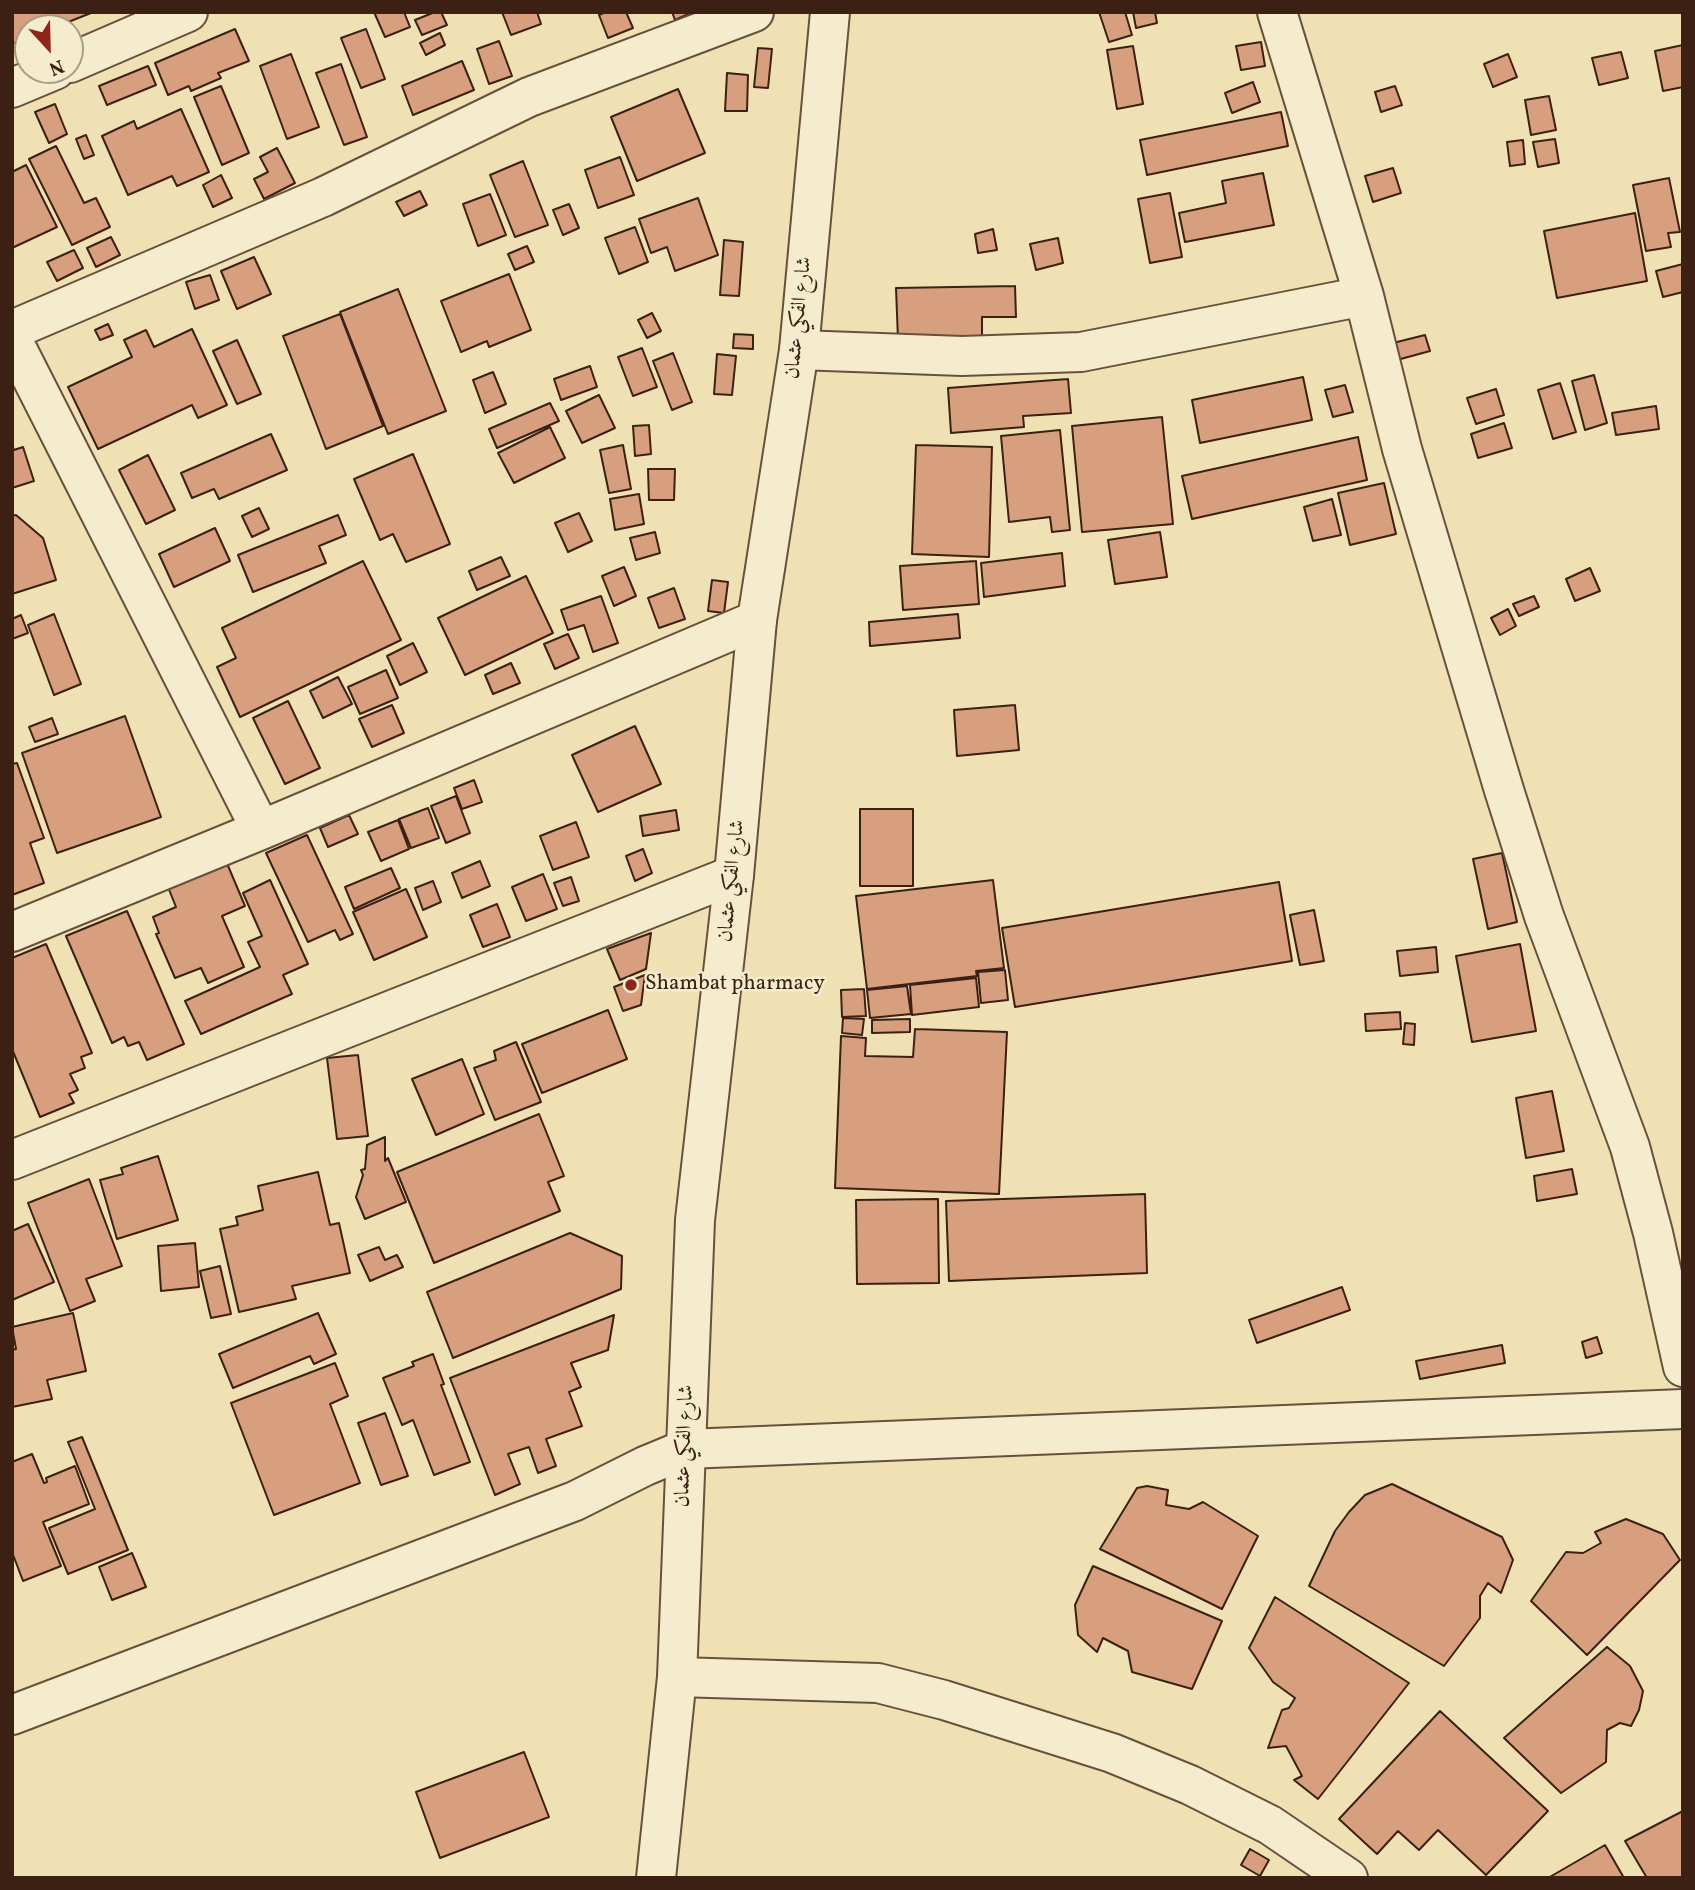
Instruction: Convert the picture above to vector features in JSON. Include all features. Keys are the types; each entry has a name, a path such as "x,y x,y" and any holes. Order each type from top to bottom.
{"street":[{"path":"84,57 188,12"},
{"path":"12,330 323,197 529,97 754,12"},
{"name":"شارع الفكي عثمان","path":"656,1878 677,1677 695,1220 734,875 757,620 799,350 830,12"},
{"path":"1277,12 1364,296 1402,449 1512,816 1544,916 1630,1147 1653,1233 1683,1367"},
{"path":"799,350 962,356 1081,352 1364,296"},
{"path":"12,339 261,830"},
{"path":"12,932 261,830 757,620"},
{"path":"12,1160 734,875"},
{"path":"12,1715 575,1501 686,1449 1683,1409"},
{"path":"677,1677 878,1683 944,1700 1112,1753 1190,1785 1270,1825 1348,1878"}],"building":[{"path":"12,12 91,12 84,16 14,14 12,44"},
{"path":"374,12 404,12 410,27 385,37"},
{"path":"441,12 447,25 422,35 415,20"},
{"path":"502,12 537,12 541,24 511,35"},
{"path":"606,12 626,12 633,28 608,38 599,15"},
{"path":"672,12 693,12 675,20"},
{"path":"1099,12 1125,12 1132,35 1109,42"},
{"path":"1133,12 1155,12 1157,23 1136,28"},
{"path":"235,29 249,61 218,73 221,78 191,91 189,86 168,95 155,63"},
{"path":"366,29 385,79 361,88 341,38"},
{"path":"440,33 445,45 426,55 420,43"},
{"path":"499,41 512,76 489,84 477,49"},
{"path":"1261,42 1265,66 1241,70 1236,46"},
{"path":"1683,45 1683,87 1663,91 1655,51"},
{"path":"1133,46 1143,104 1117,109 1107,50"},
{"path":"758,48 772,49 768,88 754,87"},
{"path":"1621,52 1628,78 1599,85 1592,58"},
{"path":"291,54 319,127 287,139 260,66"},
{"path":"1508,54 1517,77 1493,87 1484,64"},
{"path":"462,61 474,90 413,115 402,86"},
{"path":"341,64 367,137 344,145 316,73"},
{"path":"148,66 156,85 107,105 99,86"},
{"path":"727,73 748,75 747,111 725,111"},
{"path":"1253,82 1260,102 1232,113 1225,93"},
{"path":"221,86 249,153 222,165 194,97"},
{"path":"1395,86 1402,105 1381,112 1375,92"},
{"path":"678,89 705,153 637,181 611,117"},
{"path":"1549,96 1556,130 1531,135 1525,100"},
{"path":"55,104 67,134 49,143 35,112"},
{"path":"181,109 209,172 177,186 172,176 128,195 102,136 134,121 137,129"},
{"path":"1281,112 1288,146 1147,175 1140,140"},
{"path":"86,135 94,155 84,159 76,139"},
{"path":"1555,139 1559,163 1538,167 1533,142"},
{"path":"1523,140 1525,164 1510,166 1507,142"},
{"path":"56,146 84,203 96,198 110,227 72,245 29,159"},
{"path":"277,148 295,183 264,199 254,179 268,172 260,157"},
{"path":"620,157 634,195 598,208 585,170"},
{"path":"523,161 548,225 515,237 490,175"},
{"path":"26,165 57,227 12,248 12,172"},
{"path":"1393,168 1401,193 1373,202 1365,176"},
{"path":"1263,173 1274,225 1185,242 1179,213 1226,203 1222,181"},
{"path":"221,175 232,198 213,207 203,185"},
{"path":"1669,178 1680,232 1668,233 1671,247 1646,251 1633,185"},
{"path":"420,191 427,205 404,216 396,202"},
{"path":"1170,193 1182,257 1150,263 1138,199"},
{"path":"490,194 506,235 478,246 463,204"},
{"path":"698,198 718,255 675,271 667,247 651,253 639,219"},
{"path":"569,204 579,228 563,235 553,210"},
{"path":"1635,213 1647,281 1557,298 1544,231"},
{"path":"635,227 648,262 619,274 605,238"},
{"path":"993,229 997,250 978,253 975,234"},
{"path":"111,237 120,255 96,267 87,248"},
{"path":"1058,238 1063,263 1036,270 1030,244"},
{"path":"724,240 743,242 739,296 720,295"},
{"path":"527,246 534,262 515,270 508,254"},
{"path":"74,250 83,268 57,281 47,262"},
{"path":"254,257 271,294 237,309 221,271"},
{"path":"1683,264 1683,292 1663,297 1656,271"},
{"path":"509,274 531,330 489,347 487,341 461,352 441,301"},
{"path":"210,275 219,300 195,309 186,282"},
{"path":"1015,286 1016,317 982,317 982,338 898,340 896,288"},
{"path":"398,289 446,411 388,434 340,312"},
{"path":"652,313 661,331 647,338 638,320"},
{"path":"340,314 383,426 326,449 283,336"},
{"path":"108,324 113,335 100,340 95,330"},
{"path":"192,329 227,405 198,418 192,405 98,449 68,387 132,357 124,340 146,330 154,347"},
{"path":"734,334 753,335 753,349 733,348"},
{"path":"1425,335 1430,351 1397,360 1393,343"},
{"path":"237,340 261,394 237,404 213,351"},
{"path":"642,348 657,387 633,396 618,357"},
{"path":"673,353 692,402 672,410 653,361"},
{"path":"717,354 736,356 732,395 714,394"},
{"path":"590,366 597,387 561,400 554,379"},
{"path":"493,372 506,404 485,413 473,380"},
{"path":"1594,375 1607,423 1585,430 1572,381"},
{"path":"1303,377 1312,420 1200,443 1192,400"},
{"path":"1068,379 1071,413 1023,416 1024,427 951,433 948,388"},
{"path":"1560,383 1576,432 1553,439 1538,390"},
{"path":"1345,385 1353,412 1333,417 1325,390"},
{"path":"1496,389 1504,415 1476,424 1467,398"},
{"path":"599,395 615,428 582,443 566,411"},
{"path":"550,403 559,421 497,448 489,429"},
{"path":"1656,406 1659,429 1616,435 1612,413"},
{"path":"1162,417 1173,524 1082,532 1072,426"},
{"path":"1504,423 1512,448 1478,458 1471,434"},
{"path":"649,425 651,454 635,456 633,426"},
{"path":"550,427 565,458 514,483 498,453"},
{"path":"1060,430 1070,530 1052,532 1050,517 1009,522 1001,436"},
{"path":"271,434 287,470 219,499 214,489 192,498 181,473"},
{"path":"1358,437 1367,480 1192,519 1182,476"},
{"path":"12,444 14,450 23,447 34,481 12,488"},
{"path":"623,445 631,489 609,493 600,450"},
{"path":"916,445 992,447 989,557 912,554"},
{"path":"413,454 450,544 406,562 393,534 380,540 354,479"},
{"path":"148,455 175,510 146,524 119,470"},
{"path":"648,469 675,469 674,500 649,500"},
{"path":"1384,483 1396,534 1350,545 1338,493"},
{"path":"639,494 644,524 615,530 610,499"},
{"path":"1332,499 1341,535 1313,541 1304,507"},
{"path":"259,508 269,529 252,537 242,516"},
{"path":"579,513 592,541 568,552 555,523"},
{"path":"16,515 43,538 56,580 12,594 12,516"},
{"path":"338,515 346,535 319,546 326,563 253,592 238,555"},
{"path":"215,528 230,561 174,587 159,554"},
{"path":"655,532 660,553 636,560 630,538"},
{"path":"1160,532 1167,577 1115,584 1108,540"},
{"path":"1062,553 1065,586 984,597 981,563"},
{"path":"501,557 510,576 477,590 469,571"},
{"path":"363,561 401,640 240,717 217,667 236,658 222,628"},
{"path":"976,561 979,604 903,610 900,566"},
{"path":"624,567 636,596 614,606 602,576"},
{"path":"1590,568 1600,591 1575,601 1566,579"},
{"path":"526,576 553,633 465,675 438,618"},
{"path":"712,580 728,582 724,613 708,611"},
{"path":"674,588 685,619 659,628 648,598"},
{"path":"601,596 618,643 593,652 584,625 568,630 561,610"},
{"path":"1534,596 1539,607 1519,616 1513,604"},
{"path":"1508,609 1516,626 1500,635 1491,618"},
{"path":"54,614 81,684 54,695 28,625"},
{"path":"958,614 960,638 870,646 869,622"},
{"path":"21,615 28,633 12,639 12,619"},
{"path":"568,634 579,658 555,669 544,644"},
{"path":"413,643 427,672 400,685 387,656"},
{"path":"511,663 520,683 493,694 485,675"},
{"path":"386,670 398,698 360,714 348,687"},
{"path":"338,677 352,704 323,718 310,691"},
{"path":"288,701 320,768 285,784 253,718"},
{"path":"392,705 404,733 372,747 359,719"},
{"path":"1015,705 1019,750 957,756 954,710"},
{"path":"125,716 161,817 57,853 22,753"},
{"path":"52,718 58,734 35,742 29,727"},
{"path":"635,726 661,784 598,812 572,755"},
{"path":"17,763 44,838 30,843 44,883 12,895 12,764"},
{"path":"474,780 482,802 462,809 454,788"},
{"path":"456,796 470,833 446,843 431,806"},
{"path":"428,808 439,838 411,848 399,819"},
{"path":"860,809 913,809 913,886 860,886"},
{"path":"676,810 679,830 643,836 640,816"},
{"path":"349,815 358,834 328,847 320,828"},
{"path":"398,820 409,849 381,861 368,832"},
{"path":"576,822 589,857 553,870 540,836"},
{"path":"307,835 353,934 340,940 335,930 308,942 266,853"},
{"path":"643,849 652,873 635,881 626,856"},
{"path":"1502,853 1517,922 1488,929 1473,859"},
{"path":"226,861 245,906 222,916 244,967 208,983 201,968 175,978 156,934 159,933 153,917 176,907 168,887"},
{"path":"480,861 490,886 462,898 452,873"},
{"path":"391,868 400,888 354,909 345,887"},
{"path":"543,874 557,909 526,921 512,887"},
{"path":"571,877 579,901 563,906 554,883"},
{"path":"270,880 308,964 283,975 292,994 201,1034 185,1001 260,967 248,942 262,936 243,893"},
{"path":"993,880 1004,968 976,971 977,976 867,989 856,896"},
{"path":"433,881 441,902 423,910 415,888"},
{"path":"1279,882 1292,961 1015,1007 1002,928"},
{"path":"406,889 427,937 374,960 353,912"},
{"path":"497,904 510,937 483,947 470,915"},
{"path":"1314,910 1324,961 1300,965 1290,915"},
{"path":"127,911 184,1044 147,1060 139,1042 128,1046 124,1037 112,1043 66,936"},
{"path":"651,933 646,969 620,980 607,949"},
{"path":"46,944 92,1053 81,1057 85,1068 70,1074 78,1090 69,1094 74,1103 40,1117 12,1049 12,958"},
{"path":"1520,944 1536,1031 1472,1042 1456,956"},
{"path":"1436,947 1438,972 1400,976 1397,951"},
{"path":"1005,970 1008,1000 981,1003 978,972"},
{"path":"645,975 641,1005 623,1011 614,987"},
{"path":"976,978 979,1007 912,1015 910,985"},
{"path":"907,986 911,1014 870,1018 867,990"},
{"path":"864,989 866,1016 842,1017 841,990"},
{"path":"608,1010 627,1059 542,1093 522,1044"},
{"path":"1400,1012 1401,1029 1366,1031 1365,1014"},
{"path":"843,1018 864,1019 862,1035 842,1033"},
{"path":"910,1019 910,1032 872,1033 872,1020"},
{"path":"1405,1023 1415,1024 1414,1045 1403,1044"},
{"path":"915,1029 1007,1032 999,1194 835,1188 841,1036 866,1038 865,1056 913,1057"},
{"path":"516,1042 541,1102 495,1120 474,1068 496,1060 494,1051"},
{"path":"358,1055 368,1136 337,1139 327,1058"},
{"path":"462,1059 484,1114 436,1135 412,1079"},
{"path":"1552,1091 1564,1151 1526,1158 1516,1098"},
{"path":"539,1114 564,1176 548,1182 560,1211 434,1263 397,1172"},
{"path":"385,1137 385,1161 388,1158 406,1202 365,1219 356,1197 363,1175 361,1170 365,1169 367,1145"},
{"path":"158,1156 178,1220 117,1239 100,1180 123,1174 121,1168"},
{"path":"1572,1169 1577,1194 1537,1201 1534,1176"},
{"path":"318,1172 330,1225 339,1223 350,1273 292,1286 296,1299 239,1312 220,1229 238,1225 236,1217 263,1210 258,1186"},
{"path":"89,1179 122,1266 86,1279 95,1301 70,1311 28,1203"},
{"path":"1145,1194 1147,1273 949,1281 946,1201"},
{"path":"938,1199 939,1283 857,1284 856,1200"},
{"path":"28,1224 54,1282 12,1300 12,1231"},
{"path":"570,1233 622,1256 621,1289 453,1358 427,1292"},
{"path":"195,1243 199,1287 161,1291 158,1246"},
{"path":"379,1247 385,1260 397,1255 403,1267 370,1281 358,1255"},
{"path":"220,1266 231,1314 211,1318 200,1271"},
{"path":"1342,1287 1350,1310 1257,1343 1249,1320"},
{"path":"73,1313 86,1371 47,1380 52,1399 12,1407 12,1350 16,1349 12,1327"},
{"path":"318,1313 336,1354 314,1364 310,1356 233,1388 219,1354"},
{"path":"614,1315 608,1350 571,1363 581,1387 569,1392 582,1426 546,1439 556,1466 538,1473 529,1447 508,1454 520,1484 495,1495 450,1378"},
{"path":"1597,1337 1602,1353 1586,1358 1582,1342"},
{"path":"1502,1345 1505,1363 1420,1379 1416,1361"},
{"path":"433,1354 444,1384 441,1385 470,1462 434,1475 413,1420 402,1425 383,1378 414,1366 412,1362"},
{"path":"335,1363 348,1396 330,1404 360,1483 274,1515 231,1403"},
{"path":"385,1413 408,1476 381,1485 358,1423"},
{"path":"82,1437 128,1550 68,1574 49,1528 95,1509 68,1442"},
{"path":"32,1454 44,1483 47,1482 46,1478 75,1466 89,1504 43,1522 61,1566 23,1581 12,1552 12,1462"},
{"path":"1392,1484 1502,1537 1513,1560 1501,1593 1488,1583 1480,1596 1480,1618 1444,1666 1309,1586 1335,1531 1349,1512 1365,1495"},
{"path":"1147,1486 1168,1490 1166,1505 1189,1509 1203,1502 1258,1536 1222,1609 1100,1549 1137,1488"},
{"path":"1626,1519 1663,1534 1680,1560 1587,1655 1531,1601 1566,1552 1583,1553 1601,1543 1595,1532"},
{"path":"132,1553 146,1587 112,1600 99,1567"},
{"path":"1093,1566 1222,1621 1192,1689 1132,1672 1128,1651 1103,1638 1097,1652 1078,1635 1075,1605"},
{"path":"1275,1597 1409,1683 1318,1799 1294,1780 1302,1776 1286,1746 1268,1748 1282,1710 1289,1708 1295,1698 1273,1682 1249,1648"},
{"path":"1607,1647 1630,1666 1643,1691 1639,1710 1631,1726 1620,1723 1607,1730 1606,1762 1561,1793 1504,1738"},
{"path":"1440,1711 1548,1811 1486,1875 1438,1830 1419,1850 1398,1831 1377,1854 1339,1819"},
{"path":"524,1752 549,1817 440,1858 416,1792"},
{"path":"1683,1811 1683,1878 1647,1878 1625,1841"},
{"path":"1605,1845 1624,1878 1548,1878"},
{"path":"1250,1849 1269,1860 1260,1876 1241,1865"}],"place":[{"name":"Shambat pharmacy","path":"631,985"}]}
